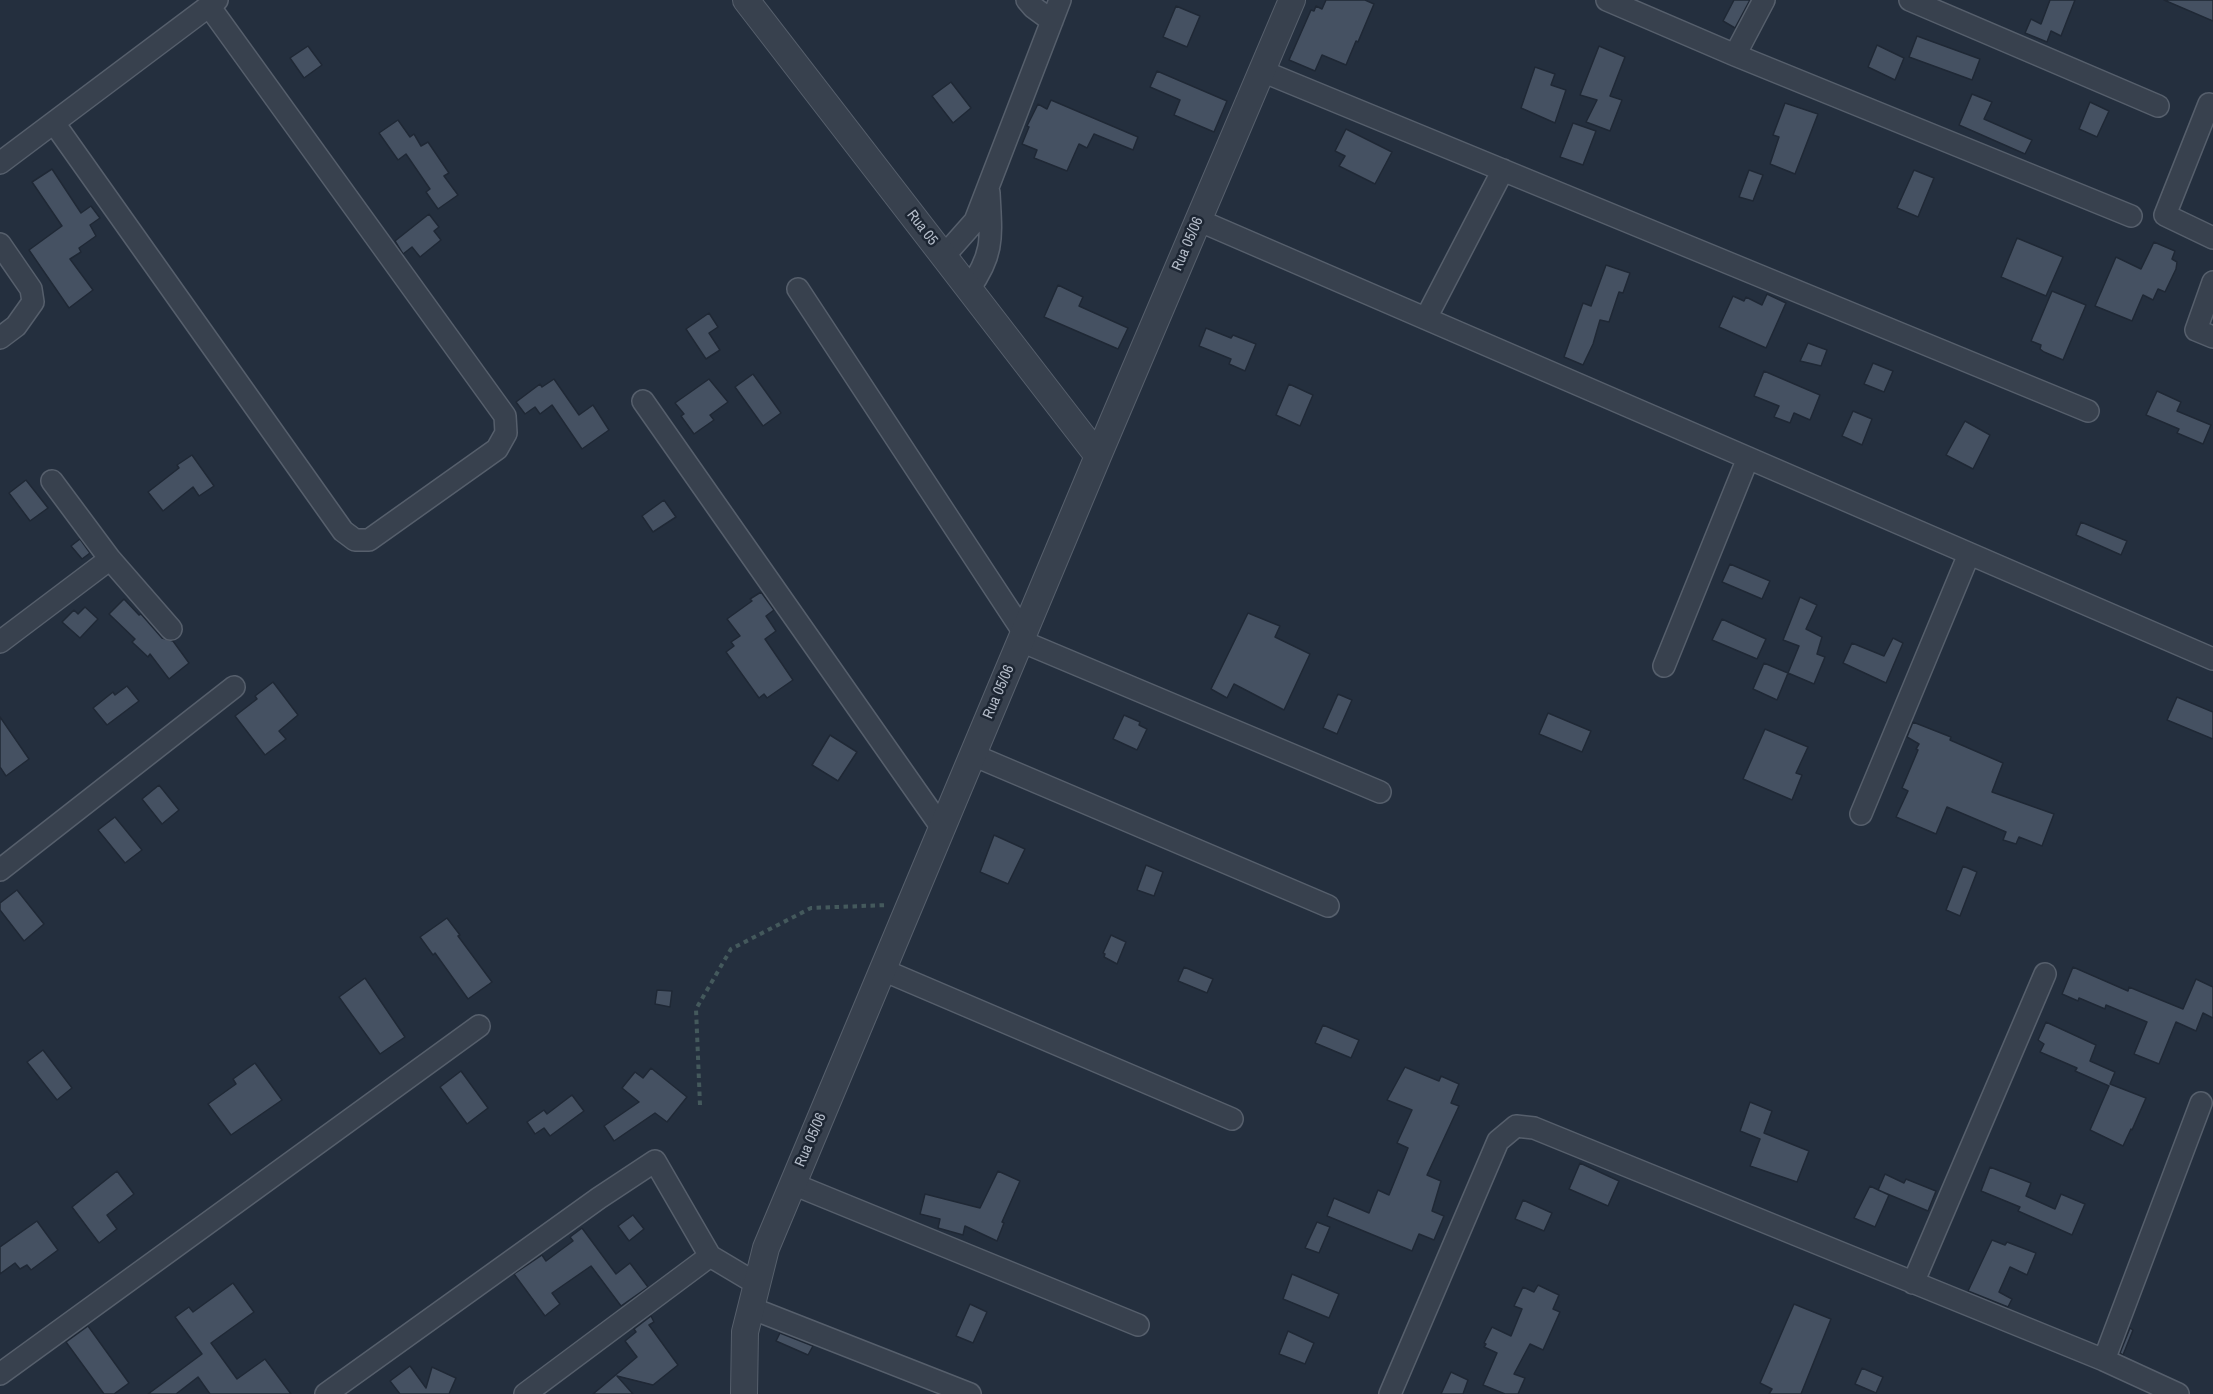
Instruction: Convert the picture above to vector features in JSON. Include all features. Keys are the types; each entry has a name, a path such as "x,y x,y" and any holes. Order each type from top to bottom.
{"street":[{"name":"Rua 05","path":"746,0 1098,456"},
{"path":"1028,0 1033,8 1052,21"},
{"path":"944,256 975,221 1060,0"},
{"name":"Rua 05/06","path":"744,1394 745,1332 766,1248 1292,0"},
{"path":"1607,0 1632,5 1735,55 2131,216"},
{"path":"1735,55 1764,0"},
{"path":"1910,0 2158,106"},
{"path":"0,163 213,3 505,416 506,433 497,449 369,540 355,540 343,531 54,123"},
{"path":"1262,71 2088,411"},
{"path":"2213,106 2209,104 2165,215 2213,238"},
{"path":"1426,318 1503,170"},
{"path":"969,289 981,272 992,241 989,184"},
{"path":"1198,220 2213,659"},
{"path":"0,244 31,289 33,302 16,326 0,338"},
{"path":"2213,282 2196,330 2213,337"},
{"path":"798,289 1023,637 1380,792"},
{"path":"643,401 942,828"},
{"path":"1664,666 1748,458"},
{"path":"52,481 110,559 171,629"},
{"path":"1861,814 1969,554"},
{"path":"0,642 110,559"},
{"path":"0,870 234,687"},
{"path":"973,755 1328,906"},
{"path":"883,970 1232,1119"},
{"path":"1913,1282 2045,974"},
{"path":"0,1374 479,1026"},
{"path":"2104,1360 2201,1103"},
{"path":"1390,1394 1498,1141 1516,1126 1534,1128 2104,1360 2178,1394"},
{"path":"326,1394 599,1198 655,1161 710,1256 754,1296 970,1394"},
{"path":"793,1184 1138,1325"},
{"path":"525,1394 710,1256"}],"path":[{"path":"700,1105 696,1009 731,949 811,908 910,904"}],"building":[{"path":"1326,0 1365,0 1374,4 1346,65 1322,55 1315,71 1289,60 1311,10 1314,11 1316,6 1322,9"},
{"path":"1734,0 1750,0 1735,28 1723,21"},
{"path":"2050,0 2075,0 2061,36 2051,31 2047,42 2025,33 2031,19 2041,24"},
{"path":"2164,0 2213,0 2213,21"},
{"path":"1176,6 1200,16 1187,47 1163,37"},
{"path":"1917,36 1980,59 1972,80 1909,57"},
{"path":"1877,45 1904,58 1895,80 1868,67"},
{"path":"308,46 322,65 304,78 290,58"},
{"path":"1599,46 1625,57 1610,96 1622,100 1610,131 1586,122 1597,100 1580,95"},
{"path":"1535,67 1555,74 1551,85 1566,90 1555,123 1521,108"},
{"path":"1157,71 1227,101 1214,132 1174,115 1180,100 1150,87"},
{"path":"951,82 971,108 953,123 932,96"},
{"path":"1972,94 1992,102 1984,119 2032,140 2025,154 1959,125"},
{"path":"1051,100 1138,137 1133,150 1094,134 1087,148 1079,144 1067,171 1034,158 1037,150 1022,144 1029,127 1027,126 1038,104 1047,109"},
{"path":"2090,102 2109,111 2097,137 2079,129"},
{"path":"1785,103 1818,114 1795,174 1770,164 1779,137 1773,135"},
{"path":"398,120 410,137 414,134 421,146 428,142 449,173 444,176 458,195 438,209 426,192 430,189 406,154 398,160 379,133"},
{"path":"1573,123 1596,131 1583,165 1560,157"},
{"path":"1346,129 1392,152 1375,184 1339,166 1345,156 1335,151"},
{"path":"52,169 81,213 91,206 100,218 90,225 96,236 79,248 81,252 70,259 93,290 69,308 29,250 62,226 32,182"},
{"path":"1749,170 1763,175 1753,201 1739,197"},
{"path":"1914,170 1934,178 1918,217 1897,208"},
{"path":"429,214 439,227 434,231 441,240 420,257 412,247 403,254 395,241"},
{"path":"2017,238 2063,257 2046,296 2001,277"},
{"path":"2154,242 2175,251 2172,259 2177,262 2176,269 2165,292 2158,289 2153,300 2143,295 2132,321 2095,306 2116,257 2141,269"},
{"path":"1606,265 1630,273 1623,293 1619,292 1609,322 1600,320 1593,344 1583,365 1564,357 1583,303 1591,306"},
{"path":"1058,285 1083,297 1079,306 1128,328 1118,349 1044,317"},
{"path":"2052,291 2086,305 2063,360 2044,352 2040,349 2041,345 2031,341"},
{"path":"1767,294 1786,303 1766,348 1719,327 1733,296 1744,301 1746,297 1762,305"},
{"path":"709,313 718,327 709,333 720,350 706,359 686,329"},
{"path":"1206,328 1231,338 1233,335 1256,344 1245,371 1229,364 1231,359 1199,346"},
{"path":"1808,343 1827,350 1821,366 1800,361"},
{"path":"1873,363 1893,371 1884,392 1864,384"},
{"path":"1764,371 1820,395 1810,420 1794,413 1790,423 1774,417 1779,406 1754,396"},
{"path":"753,374 781,413 763,426 735,387"},
{"path":"554,379 579,415 593,405 609,430 582,449 552,405 540,414 535,407 525,414 516,402 540,384 542,387"},
{"path":"709,379 728,402 710,415 714,420 694,434 681,416 684,414 675,403"},
{"path":"1289,384 1313,395 1300,426 1276,415"},
{"path":"2157,391 2181,402 2177,411 2211,425 2203,444 2177,433 2179,429 2146,415"},
{"path":"1853,411 1872,419 1862,445 1842,436"},
{"path":"1965,421 1990,435 1973,469 1946,455"},
{"path":"192,455 214,486 199,496 193,487 163,511 148,492 179,468 177,465"},
{"path":"26,480 48,508 30,521 9,493"},
{"path":"664,500 676,517 653,532 642,516"},
{"path":"2081,522 2127,541 2121,555 2076,535"},
{"path":"80,539 90,553 82,559 71,546"},
{"path":"1730,564 1770,581 1762,599 1722,582"},
{"path":"761,592 774,610 766,616 776,631 765,639 793,680 767,698 764,694 759,698 726,652 734,646 731,642 740,636 727,619"},
{"path":"1800,597 1817,605 1806,629 1822,637 1817,654 1825,657 1814,684 1788,673 1799,646 1783,640"},
{"path":"124,599 162,638 173,641 189,663 169,679 150,654 148,657 132,642 135,639 109,614"},
{"path":"85,607 98,619 80,638 62,622 74,610 78,614"},
{"path":"1248,613 1280,626 1275,637 1310,654 1284,710 1234,684 1227,698 1211,689"},
{"path":"1722,619 1766,639 1757,659 1712,640"},
{"path":"1893,638 1903,643 1886,683 1843,663 1852,643 1884,656"},
{"path":"1764,663 1788,673 1777,700 1753,689"},
{"path":"273,682 298,715 279,731 286,739 265,755 235,716 257,699 255,696"},
{"path":"127,686 139,701 107,725 93,708 113,692 115,695"},
{"path":"1338,694 1352,700 1337,734 1323,728"},
{"path":"2177,697 2213,712 2213,739 2167,720"},
{"path":"1548,713 1591,731 1582,752 1539,734"},
{"path":"1124,715 1140,722 1139,725 1147,729 1137,750 1113,739"},
{"path":"0,717 29,759 6,776 0,767"},
{"path":"1913,722 1951,737 1950,740 2003,763 1992,792 2054,814 2042,846 2019,837 2016,844 2003,840 2006,832 1947,807 1936,834 1896,817 1908,791 1902,788 1918,750 1916,749 1919,744 1907,737"},
{"path":"1765,729 1808,747 1796,773 1802,775 1792,800 1743,779"},
{"path":"830,735 857,752 838,781 812,765"},
{"path":"159,785 179,810 162,824 142,799"},
{"path":"115,817 142,850 125,863 98,830"},
{"path":"994,835 1025,849 1008,884 980,872"},
{"path":"1146,865 1163,872 1154,896 1137,890"},
{"path":"1963,866 1977,872 1960,916 1946,910"},
{"path":"17,890 44,924 24,941 0,910 0,903"},
{"path":"447,918 492,982 468,999 435,953 433,955 420,937"},
{"path":"1111,935 1126,942 1117,964 1104,957 1103,953"},
{"path":"1184,967 1213,979 1207,993 1178,981"},
{"path":"2073,967 2128,991 2129,987 2183,1009 2196,979 2213,987 2213,1018 2203,1013 2196,1031 2176,1022 2159,1064 2134,1054 2147,1022 2106,1005 2105,1009 2079,998 2078,1001 2062,994"},
{"path":"365,978 405,1037 380,1054 339,997"},
{"path":"657,990 672,991 670,1007 655,1004"},
{"path":"2046,1022 2096,1045 2090,1061 2115,1072 2110,1084 2146,1098 2123,1146 2090,1130 2109,1086 2075,1071 2077,1068 2040,1052 2044,1044 2038,1040"},
{"path":"1323,1025 1359,1040 1351,1058 1315,1043"},
{"path":"43,1050 72,1088 57,1100 27,1062"},
{"path":"255,1063 282,1100 231,1135 208,1104 236,1084 233,1079"},
{"path":"1405,1067 1439,1081 1441,1076 1459,1084 1451,1103 1459,1106 1427,1175 1441,1181 1432,1211 1444,1216 1434,1240 1419,1234 1412,1251 1327,1216 1334,1198 1369,1213 1378,1190 1389,1195 1408,1148 1397,1143 1412,1110 1387,1100"},
{"path":"651,1068 687,1097 667,1122 655,1113 614,1141 604,1126 639,1102 622,1088 635,1072 643,1078"},
{"path":"461,1071 488,1108 467,1124 440,1087"},
{"path":"572,1095 584,1111 550,1136 544,1128 535,1134 527,1122 544,1110 547,1114"},
{"path":"1750,1102 1772,1111 1764,1133 1809,1151 1797,1182 1750,1166 1760,1139 1740,1131"},
{"path":"1580,1163 1619,1181 1608,1206 1569,1189"},
{"path":"1990,1167 2031,1183 2026,1196 2055,1209 2061,1194 2085,1204 2072,1235 2018,1211 2020,1207 1981,1191"},
{"path":"117,1171 134,1194 107,1215 117,1229 99,1243 72,1207"},
{"path":"998,1171 1020,1181 1002,1222 1004,1223 997,1241 965,1226 963,1235 938,1228 940,1219 920,1214 925,1194 980,1208"},
{"path":"1885,1174 1904,1183 1906,1179 1936,1191 1928,1211 1878,1190"},
{"path":"1870,1186 1889,1195 1875,1227 1854,1218"},
{"path":"1523,1200 1552,1213 1544,1231 1515,1219"},
{"path":"633,1215 644,1229 629,1241 618,1226"},
{"path":"37,1221 58,1250 31,1270 27,1265 20,1269 15,1263 0,1274 0,1247"},
{"path":"1317,1222 1330,1227 1319,1253 1305,1248"},
{"path":"582,1228 616,1274 630,1263 648,1287 621,1306 591,1266 552,1293 560,1304 545,1316 514,1274 542,1255 546,1261 573,1241 570,1237"},
{"path":"1992,1240 2005,1245 2007,1242 2036,1253 2027,1275 2010,1267 1999,1292 2012,1299 2008,1307 1968,1291"},
{"path":"1292,1274 1339,1294 1329,1318 1283,1299"},
{"path":"233,1283 254,1312 211,1343 237,1379 265,1359 291,1394 210,1394 198,1377 176,1394 148,1394 202,1354 175,1317 189,1307 193,1312"},
{"path":"1538,1285 1559,1295 1553,1309 1560,1312 1543,1350 1530,1344 1514,1374 1525,1378 1518,1394 1505,1394 1483,1385 1497,1353 1484,1347 1492,1327 1511,1336 1522,1309 1514,1306 1523,1287 1534,1292"},
{"path":"970,1304 987,1312 973,1343 956,1336"},
{"path":"1794,1304 1831,1319 1801,1394 1769,1394 1772,1389 1760,1383"},
{"path":"651,1316 654,1322 649,1325 678,1365 653,1385 617,1376 633,1394 593,1394 637,1357 625,1341 636,1332 634,1329"},
{"path":"88,1326 129,1383 114,1394 104,1394 66,1342"},
{"path":"2130,1328 2133,1330 2123,1355 2120,1353"},
{"path":"1288,1331 1314,1343 1305,1364 1279,1354"},
{"path":"780,1333 813,1346 808,1355 776,1341"},
{"path":"410,1366 426,1388 432,1367 456,1378 449,1394 400,1394 390,1381"},
{"path":"1862,1368 1883,1377 1876,1393 1855,1384"},
{"path":"1451,1372 1468,1380 1463,1394 1441,1394"}]}
